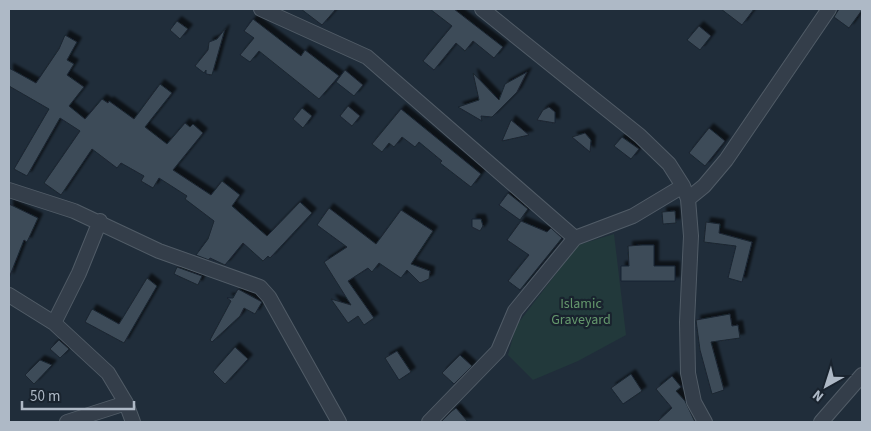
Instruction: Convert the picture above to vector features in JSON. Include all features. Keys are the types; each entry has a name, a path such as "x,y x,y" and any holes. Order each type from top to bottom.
{"street":[{"path":"261,9 367,57 575,238"},
{"path":"482,9 640,136 669,164 686,193 691,236 687,322 688,373 694,402 706,422"},
{"path":"430,422 498,351 515,311 575,238 704,186 726,160 829,9"},
{"path":"9,190 100,221 159,251 260,287 269,297 339,422"},
{"path":"54,323 79,273 100,221"},
{"path":"9,295 54,323 108,373 126,403 133,422"},
{"path":"821,422 862,375"},
{"path":"67,422 126,403"}],"green space":[{"name":"Islamic Graveyard","path":"614,234 626,335 578,361 533,380 508,355 516,326 578,245"}],"building":[{"path":"301,9 336,9 322,25"},
{"path":"430,9 454,9 503,47 494,58 473,41 465,51 456,43 434,70 423,61 452,26"},
{"path":"721,9 754,9 742,25"},
{"path":"839,9 862,10 849,28 834,17"},
{"path":"253,19 301,56 305,50 339,76 319,99 259,51 250,62 240,55 254,38 244,31"},
{"path":"177,21 188,29 180,39 170,30"},
{"path":"699,26 711,36 700,50 687,40"},
{"path":"225,29 212,75 206,74 206,70 204,73 195,66 208,50 209,42 217,39"},
{"path":"65,35 77,42 67,60 74,64 67,75 84,87 69,106 85,119 102,99 108,103 109,101 134,119 160,84 172,93 145,127 167,144 185,123 190,127 193,124 203,133 173,170 211,195 222,181 240,195 232,206 267,236 300,202 312,213 270,258 268,256 263,261 243,243 225,265 210,258 209,260 196,255 208,239 214,221 185,199 187,196 159,178 153,188 141,181 144,176 121,163 117,168 92,149 61,195 44,183 80,131 60,118 27,176 14,169 49,109 9,86 9,68 36,83 59,49"},
{"path":"345,70 363,85 354,96 336,82"},
{"path":"527,72 517,92 492,117 481,116 482,121 458,107 479,100 473,73 499,100 505,84"},
{"path":"348,106 360,116 352,126 340,116"},
{"path":"549,107 555,112 555,123 537,120 543,110"},
{"path":"302,108 312,116 303,128 293,119"},
{"path":"401,109 481,174 471,187 440,163 442,161 419,142 415,147 402,137 394,147 389,143 382,152 372,144"},
{"path":"511,120 529,135 502,141"},
{"path":"709,128 725,141 705,166 689,153"},
{"path":"585,133 591,140 590,152 572,137"},
{"path":"622,137 639,149 631,159 614,146"},
{"path":"508,193 528,209 520,220 499,205"},
{"path":"9,204 38,218 27,242 24,240 9,278"},
{"path":"329,208 376,244 401,210 433,231 411,264 430,271 429,279 420,283 407,270 401,278 379,263 372,272 368,268 348,281 374,318 364,325 358,316 348,323 331,299 351,305 324,262 347,247 317,225"},
{"path":"675,211 676,223 663,224 662,212"},
{"path":"472,219 481,219 483,226 480,231 472,227"},
{"path":"521,221 547,232 551,228 562,238 520,290 508,281 529,255 507,240"},
{"path":"706,222 720,224 719,233 752,242 742,282 728,278 736,246 704,242"},
{"path":"654,245 654,266 675,266 675,281 621,281 621,266 629,266 628,246"},
{"path":"177,267 202,276 198,285 174,274"},
{"path":"147,278 157,286 124,343 85,322 92,309 119,324"},
{"path":"238,289 262,302 255,314 244,308 240,316 212,342 210,340 231,301 227,298 233,298"},
{"path":"730,314 732,326 738,325 740,338 711,342 724,390 712,394 700,350 696,320"},
{"path":"59,340 69,349 60,358 50,349"},
{"path":"235,347 248,359 225,384 213,372"},
{"path":"397,351 411,372 399,380 385,358"},
{"path":"460,355 472,366 454,384 442,373"},
{"path":"40,360 52,365 34,384 25,375"},
{"path":"631,374 642,391 623,404 611,388"},
{"path":"672,376 681,387 676,391 685,401 695,422 657,422 672,408 656,389"},
{"path":"456,408 468,422 441,422 452,411"}]}
